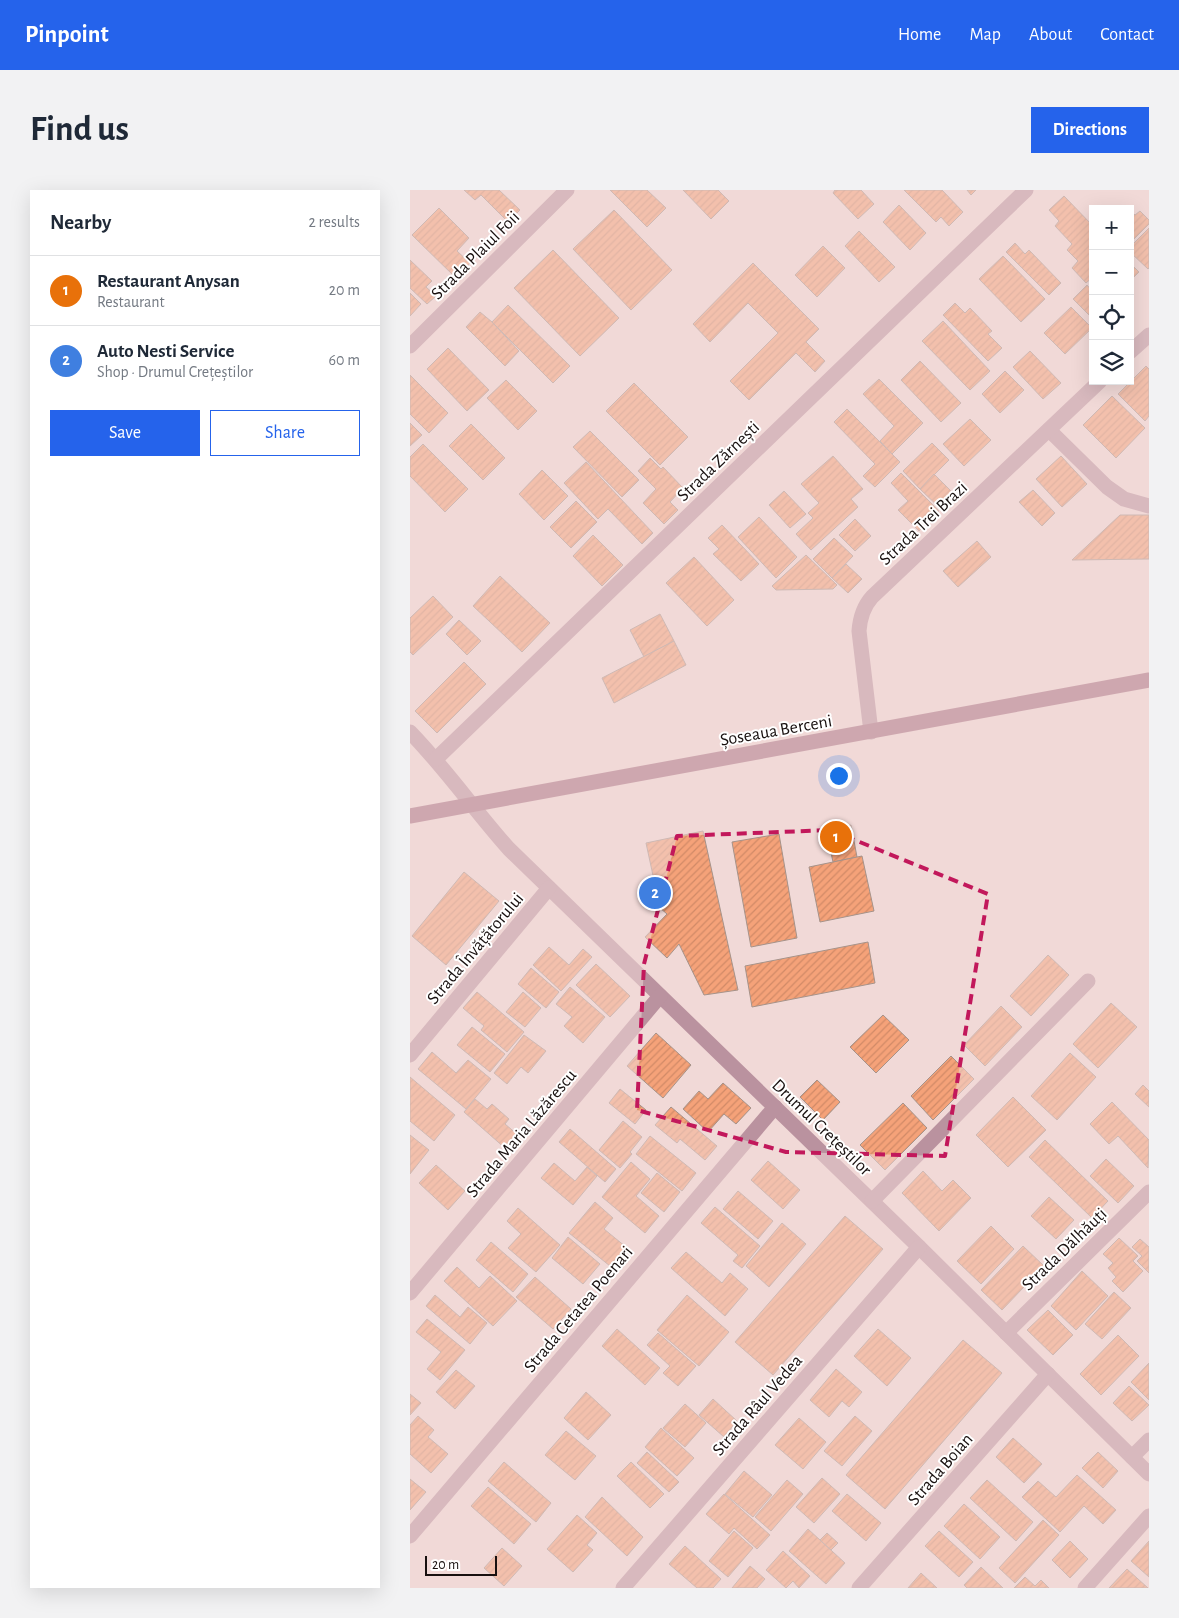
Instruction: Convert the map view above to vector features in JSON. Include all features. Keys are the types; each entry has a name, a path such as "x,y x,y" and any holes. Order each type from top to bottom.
{"main road":[{"name":"Șoseaua Berceni","path":"410,816 1149,680"}],"street":[{"name":"Strada Plaiul Foii","path":"410,346 567,190"},
{"name":"Strada Zărnești","path":"436,759 1026,190"},
{"path":"1134,348 1149,335"},
{"name":"Strada Trei Brazi","path":"871,732 859,631 865,606 872,597 1096,385"},
{"path":"1049,430 1107,487 1124,499 1149,506"},
{"name":"Drumul Crețeștilor","path":"410,732 436,759 471,805 510,849 920,1247 1149,1474"},
{"name":"Strada Învățătorului","path":"410,1055 549,888"},
{"path":"872,1201 1088,981"},
{"name":"Strada Maria Lăzărescu","path":"410,1293 660,996"},
{"name":"Strada Cetatea Poenari","path":"410,1536 775,1107"},
{"name":"Strada Dălhăuți","path":"1006,1333 1149,1192"},
{"name":"Strada Râul Vedea","path":"622,1588 920,1247"},
{"name":"Strada Boian","path":"859,1588 1048,1374"},
{"path":"1132,1457 1149,1440"},
{"path":"1085,1588 1149,1516"}],"highlighted area":[{"path":"830,830 988,894 945,1156 786,1152 637,1110 644,964 677,836"}],"building":[{"path":"464,190 499,190 520,210 508,222 481,195 475,200"},
{"path":"610,190 647,190 666,208 647,227"},
{"path":"683,190 718,190 729,201 711,219"},
{"path":"835,190 861,190 874,204 858,219 833,193"},
{"path":"904,190 942,190 963,212 949,226 941,217 936,222"},
{"path":"967,190 976,190 971,195"},
{"path":"1064,196 1089,222 1089,280 1086,283 1072,268 1078,261 1067,250 1072,244 1055,226 1059,221 1049,210"},
{"path":"899,205 926,233 910,250 883,222"},
{"path":"439,208 469,238 457,251 470,263 456,278 412,235"},
{"path":"614,210 672,270 631,310 573,249"},
{"path":"1140,211 1149,220 1149,224 1134,239 1134,214"},
{"path":"1149,228 1148,269 1134,256 1134,243"},
{"path":"859,231 895,267 879,282 845,246"},
{"path":"1015,243 1025,254 1029,250 1061,283 1049,295 1006,252"},
{"path":"823,246 845,268 817,297 795,275"},
{"path":"553,250 619,318 580,356 514,288"},
{"path":"1003,256 1045,299 1021,322 979,279"},
{"path":"410,260 432,281 426,287 436,296 427,304 410,288"},
{"path":"753,263 819,329 806,342 825,361 815,372 796,353 749,400 730,381 778,333 748,303 710,342 693,324"},
{"path":"1134,267 1139,272 1134,277"},
{"path":"1087,285 1089,287 1089,315 1073,299"},
{"path":"410,293 421,304 410,316"},
{"path":"955,303 965,313 970,308 992,331 988,334 1002,348 988,361 943,315"},
{"path":"508,305 570,366 553,383 492,322"},
{"path":"1071,307 1089,325 1089,331 1065,354 1044,333"},
{"path":"480,312 519,351 505,366 466,327"},
{"path":"943,321 990,371 970,390 922,341"},
{"path":"448,348 489,390 467,411 427,369"},
{"path":"1030,351 1061,383 1043,399 1013,367"},
{"path":"920,361 961,403 941,422 901,380"},
{"path":"1146,366 1149,369 1149,416 1145,421 1118,394 1127,385 1134,385 1134,378"},
{"path":"1005,371 1024,390 1000,413 982,394"},
{"path":"410,375 448,413 429,433 410,414"},
{"path":"879,379 923,423 892,454 880,441 894,426 863,394"},
{"path":"506,380 537,411 518,430 487,398"},
{"path":"634,383 688,437 660,465 606,411"},
{"path":"1112,396 1145,428 1116,458 1083,425"},
{"path":"847,409 900,462 875,487 863,476 875,464 834,422"},
{"path":"970,419 991,440 964,466 943,444"},
{"path":"410,423 422,435 410,446"},
{"path":"471,424 505,458 483,480 449,446"},
{"path":"590,431 639,480 622,497 573,447"},
{"path":"932,443 949,460 920,489 903,471"},
{"path":"423,444 468,489 445,512 410,476 410,457"},
{"path":"833,456 863,489 851,499 858,507 811,550 796,534 813,518 808,513 819,503 801,484"},
{"path":"1061,456 1087,484 1062,507 1036,479"},
{"path":"650,458 661,469 663,467 683,488 670,502 678,510 664,524 643,503 656,489 638,471"},
{"path":"586,462 653,533 642,544 608,509 598,519 564,483"},
{"path":"542,470 568,496 544,520 519,494"},
{"path":"901,473 939,511 919,531 898,510 908,501 891,483"},
{"path":"934,474 956,496 942,510 920,489"},
{"path":"1033,490 1055,513 1042,526 1019,502"},
{"path":"784,491 806,514 790,528 769,505"},
{"path":"576,501 597,522 571,548 550,527"},
{"path":"1120,515 1149,515 1149,559 1072,560"},
{"path":"759,517 797,557 776,578 738,537"},
{"path":"855,519 871,536 855,551 839,535"},
{"path":"722,525 759,564 741,581 713,554 719,549 708,538"},
{"path":"593,535 623,565 602,586 573,556"},
{"path":"834,538 853,556 832,578 813,559"},
{"path":"977,541 991,557 958,587 943,571"},
{"path":"806,555 837,585 833,589 776,590 772,586"},
{"path":"694,557 734,600 707,626 666,583"},
{"path":"846,564 862,579 848,593 832,578"},
{"path":"500,576 550,623 522,652 473,606"},
{"path":"433,596 453,617 413,655 410,652 410,618"},
{"path":"660,614 674,641 644,657 630,630"},
{"path":"459,620 481,641 467,655 446,634"},
{"path":"674,641 686,665 614,703 602,678"},
{"path":"464,662 486,684 437,733 415,711"},
{"path":"851,825 857,857 833,862 826,830"},
{"path":"703,831 738,990 704,995 679,944 667,958 645,937 667,914 660,908 646,843"},
{"path":"779,834 797,938 751,947 732,842"},
{"path":"862,856 874,911 820,922 809,867"},
{"path":"464,872 499,901 446,965 412,936"},
{"path":"868,942 875,983 752,1007 745,966"},
{"path":"549,947 569,965 583,949 592,957 561,991 533,965"},
{"path":"1048,955 1069,975 1031,1016 1010,996"},
{"path":"596,964 630,996 610,1017 576,985"},
{"path":"531,968 559,992 546,1008 518,984"},
{"path":"570,987 605,1017 583,1043 564,1026 572,1017 556,1004"},
{"path":"477,992 524,1032 507,1052 481,1030 484,1026 463,1008"},
{"path":"523,992 541,1008 525,1027 506,1012"},
{"path":"1111,1003 1137,1027 1098,1068 1073,1044"},
{"path":"1001,1006 1022,1027 985,1066 964,1045"},
{"path":"883,1015 909,1040 876,1073 850,1047"},
{"path":"472,1027 505,1054 490,1072 457,1045"},
{"path":"656,1033 691,1065 663,1098 627,1066"},
{"path":"524,1035 546,1051 528,1073 521,1067 507,1084 494,1073"},
{"path":"432,1052 456,1073 468,1060 491,1079 466,1109 418,1069"},
{"path":"1070,1053 1096,1077 1057,1120 1031,1096"},
{"path":"951,1056 974,1079 933,1120 911,1096"},
{"path":"410,1077 455,1115 434,1141 410,1121"},
{"path":"817,1080 840,1102 823,1120 800,1097"},
{"path":"723,1083 751,1108 736,1124 724,1114 708,1132 683,1109 699,1091 708,1099"},
{"path":"1143,1085 1149,1091 1149,1107 1135,1094"},
{"path":"620,1089 646,1110 635,1124 609,1103"},
{"path":"1013,1097 1046,1130 1008,1167 976,1135"},
{"path":"475,1099 487,1109 492,1104 509,1119 505,1124 518,1135 506,1149 464,1112"},
{"path":"1112,1102 1149,1140 1148,1168 1118,1136 1109,1144 1090,1124"},
{"path":"903,1103 927,1128 885,1170 860,1145"},
{"path":"671,1107 717,1146 705,1160 680,1139 677,1143 655,1125"},
{"path":"623,1121 642,1137 630,1152 632,1154 620,1168 599,1150"},
{"path":"570,1129 616,1169 605,1182 559,1142"},
{"path":"410,1135 429,1150 410,1174"},
{"path":"650,1136 696,1173 682,1191 636,1154"},
{"path":"1045,1140 1108,1201 1092,1218 1029,1157"},
{"path":"1106,1159 1134,1186 1118,1203 1090,1176"},
{"path":"768,1161 800,1190 783,1209 751,1180"},
{"path":"631,1162 650,1179 636,1196 659,1216 645,1233 602,1197"},
{"path":"554,1163 575,1181 587,1167 597,1176 573,1205 541,1178"},
{"path":"436,1165 465,1191 448,1210 419,1183"},
{"path":"923,1171 942,1191 953,1180 971,1198 939,1231 902,1193"},
{"path":"657,1173 680,1192 664,1212 641,1193"},
{"path":"738,1191 773,1221 758,1239 723,1209"},
{"path":"1049,1197 1074,1220 1056,1239 1031,1216"},
{"path":"595,1202 613,1218 604,1229 626,1247 610,1266 569,1233"},
{"path":"715,1207 760,1246 742,1268 733,1261 738,1255 701,1223"},
{"path":"518,1208 560,1245 536,1272 508,1248 521,1234 507,1221"},
{"path":"845,1216 883,1249 773,1375 735,1342"},
{"path":"782,1223 806,1244 769,1287 746,1266"},
{"path":"991,1226 1014,1249 981,1284 957,1261"},
{"path":"568,1237 600,1264 583,1284 552,1258"},
{"path":"1119,1238 1138,1256 1133,1261 1143,1271 1123,1292 1112,1281 1116,1277 1108,1268 1113,1263 1103,1254"},
{"path":"1140,1239 1149,1247 1149,1273 1137,1261 1142,1256 1132,1247"},
{"path":"491,1242 528,1274 513,1292 476,1260"},
{"path":"1023,1246 1044,1266 1002,1310 981,1290"},
{"path":"686,1252 722,1283 730,1273 748,1289 725,1316 671,1268"},
{"path":"457,1267 479,1288 490,1276 517,1301 493,1326 444,1281"},
{"path":"1082,1271 1108,1296 1076,1330 1051,1306"},
{"path":"535,1277 571,1309 553,1329 516,1297"},
{"path":"1114,1292 1131,1308 1102,1339 1085,1324"},
{"path":"435,1295 460,1317 468,1307 487,1323 470,1344 426,1306"},
{"path":"687,1295 729,1332 699,1366 657,1330"},
{"path":"1048,1310 1073,1335 1053,1355 1027,1330"},
{"path":"427,1319 465,1350 440,1380 427,1369 441,1352 416,1332"},
{"path":"617,1329 660,1368 645,1385 602,1346"},
{"path":"878,1329 911,1358 887,1386 854,1356"},
{"path":"658,1333 696,1366 678,1386 663,1373 670,1366 647,1345"},
{"path":"1118,1335 1139,1356 1101,1395 1080,1374"},
{"path":"963,1340 1002,1373 885,1509 846,1475"},
{"path":"1149,1363 1149,1400 1131,1382"},
{"path":"836,1369 862,1392 849,1407 842,1401 829,1417 810,1400"},
{"path":"456,1370 475,1386 455,1409 436,1392"},
{"path":"1129,1386 1149,1405 1132,1421 1113,1403"},
{"path":"586,1392 611,1415 588,1440 564,1418"},
{"path":"410,1394 421,1403 410,1415"},
{"path":"713,1399 737,1421 724,1437 699,1415"},
{"path":"685,1404 706,1423 685,1447 663,1428"},
{"path":"418,1416 434,1430 428,1437 448,1454 431,1473 410,1454 410,1425"},
{"path":"855,1416 872,1431 842,1466 824,1451"},
{"path":"799,1418 826,1442 803,1469 775,1445"},
{"path":"661,1428 694,1458 677,1476 645,1447"},
{"path":"566,1431 596,1456 575,1480 545,1455"},
{"path":"1013,1438 1042,1464 1024,1483 996,1457"},
{"path":"647,1452 679,1482 669,1492 637,1463"},
{"path":"1098,1452 1118,1471 1103,1488 1082,1468"},
{"path":"504,1462 551,1503 536,1522 488,1481"},
{"path":"631,1462 664,1494 650,1508 617,1476"},
{"path":"744,1471 772,1495 753,1517 725,1494"},
{"path":"1077,1475 1116,1510 1103,1524 1084,1506 1060,1532 1022,1497 1038,1481 1056,1497"},
{"path":"822,1478 840,1494 814,1523 796,1507"},
{"path":"410,1479 426,1492 410,1510"},
{"path":"787,1480 803,1494 771,1531 755,1517"},
{"path":"987,1480 1033,1522 1016,1541 970,1498"},
{"path":"488,1487 531,1524 514,1544 471,1506"},
{"path":"724,1494 770,1535 757,1549 734,1528 729,1534 706,1514"},
{"path":"847,1494 881,1523 866,1541 832,1511"},
{"path":"602,1497 643,1537 627,1556 585,1517"},
{"path":"964,1504 1000,1537 980,1559 944,1526"},
{"path":"577,1515 597,1533 587,1545 593,1550 573,1572 547,1549"},
{"path":"1043,1520 1059,1535 1015,1583 999,1568"},
{"path":"808,1529 845,1563 826,1584 789,1551"},
{"path":"734,1531 753,1548 728,1577 709,1561"},
{"path":"939,1531 973,1562 959,1577 925,1546"},
{"path":"827,1533 838,1543 831,1550 820,1540"},
{"path":"1070,1541 1088,1559 1070,1578 1052,1560"},
{"path":"1149,1541 1149,1577 1131,1561"},
{"path":"685,1546 721,1579 713,1588 697,1588 669,1564"},
{"path":"502,1548 522,1566 504,1586 484,1568"},
{"path":"783,1551 810,1576 799,1588 793,1581 786,1588 766,1570"},
{"path":"750,1566 765,1579 757,1588 732,1588"},
{"path":"981,1567 1003,1588 967,1588 964,1585"},
{"path":"1127,1569 1148,1588 1109,1588"},
{"path":"921,1573 937,1588 908,1588"},
{"path":"1025,1577 1035,1586 1041,1580 1049,1588 1014,1588"}],"place":[{"name":"Restaurant Anysan","path":"836,837"},
{"name":"Auto Nesti Service","path":"655,893"}]}
